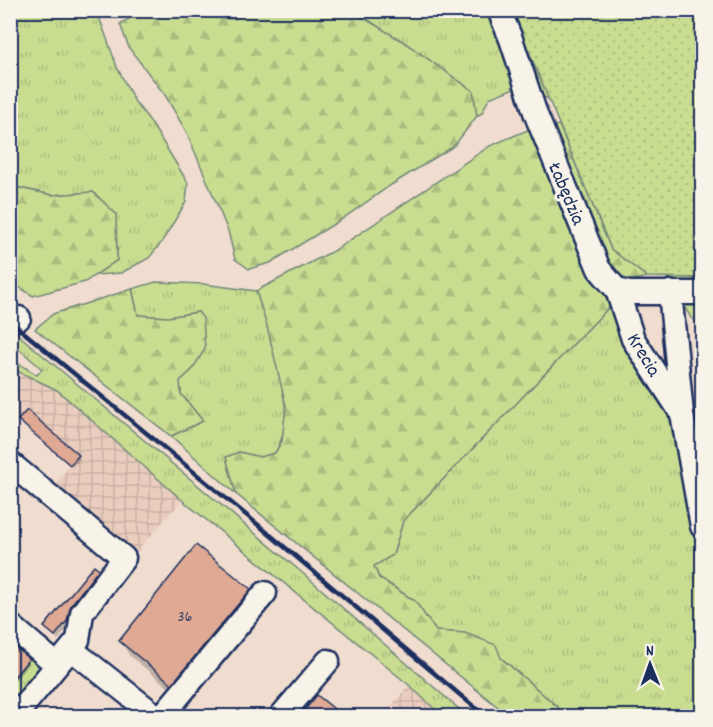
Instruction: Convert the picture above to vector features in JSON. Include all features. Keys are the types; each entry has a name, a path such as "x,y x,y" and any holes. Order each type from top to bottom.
{"street":[{"name":"Łabędzia","path":"499,10 536,115 599,268 617,290"},
{"path":"617,290 641,294 702,293"},
{"name":"Krecia","path":"617,290 629,329 639,351 682,414"},
{"name":"Krecia","path":"670,292 682,414 702,526"},
{"path":"10,463 123,558 82,613 78,640 15,717"},
{"path":"162,717 265,593"},
{"path":"10,625 156,717"},
{"path":"281,717 327,661"}],"shaded area":[{"path":"10,368 55,389 182,500 126,564 45,496 79,455 28,410 11,428"},
{"path":"409,685 442,716 383,716"}],"green space":[{"path":"143,10 199,11 215,18 235,19 241,11 352,11 404,42 473,91 477,116 454,146 270,263 249,269 235,259 228,231 187,133 165,95 129,48 120,24"},
{"path":"11,11 97,11 117,67 135,102 150,121 188,183 186,202 161,243 149,258 121,273 96,275 117,260 116,214 93,192 52,195 11,186"},
{"path":"199,11 241,11 235,19 215,18"},
{"path":"352,11 512,11 549,99 517,87 489,98 482,113 477,116 473,91"},
{"path":"512,11 702,11 702,278 647,277 611,249"},
{"path":"559,125 611,249 647,277 626,282 614,302 403,521 393,555 374,566 379,578 415,601 436,631 465,633 496,645 501,658 568,716 509,716 236,494 226,457 239,452 260,457 275,453 282,441 286,406 267,326 256,291 335,250 490,146 530,129"},
{"path":"10,186 52,195 93,192 116,214 117,260 85,282 33,296 11,282"},
{"path":"668,277 702,278 702,325 691,318"},
{"path":"156,282 203,284 256,291 280,376 285,404 285,423 275,453 260,457 239,452 226,457 236,494 171,436 203,421 181,394 180,381 192,370 198,312 168,317 138,315 132,289"},
{"path":"132,289 138,315 168,317 198,312 203,318 205,349 192,370 180,381 181,394 203,421 171,436 35,329 53,314"},
{"path":"614,302 676,414 702,587 702,716 568,716 501,658 465,633 436,631 415,601 379,577 373,565 393,555 403,521"},
{"path":"15,332 306,576 467,716 442,716 409,685 182,500 57,390 11,368 10,358 37,375 42,369 11,342 11,333"},
{"path":"35,652 44,666 11,715 11,682"}],"building":[{"path":"27,410 79,455 70,465 18,420"},
{"path":"196,545 251,589 172,684 119,641"},
{"path":"94,565 99,569 71,605 67,621 55,636 44,627"},
{"path":"15,647 29,659 10,682 10,653"},
{"path":"317,695 344,717 299,717"}],"railway":[{"path":"10,321 262,528 485,716"}]}
